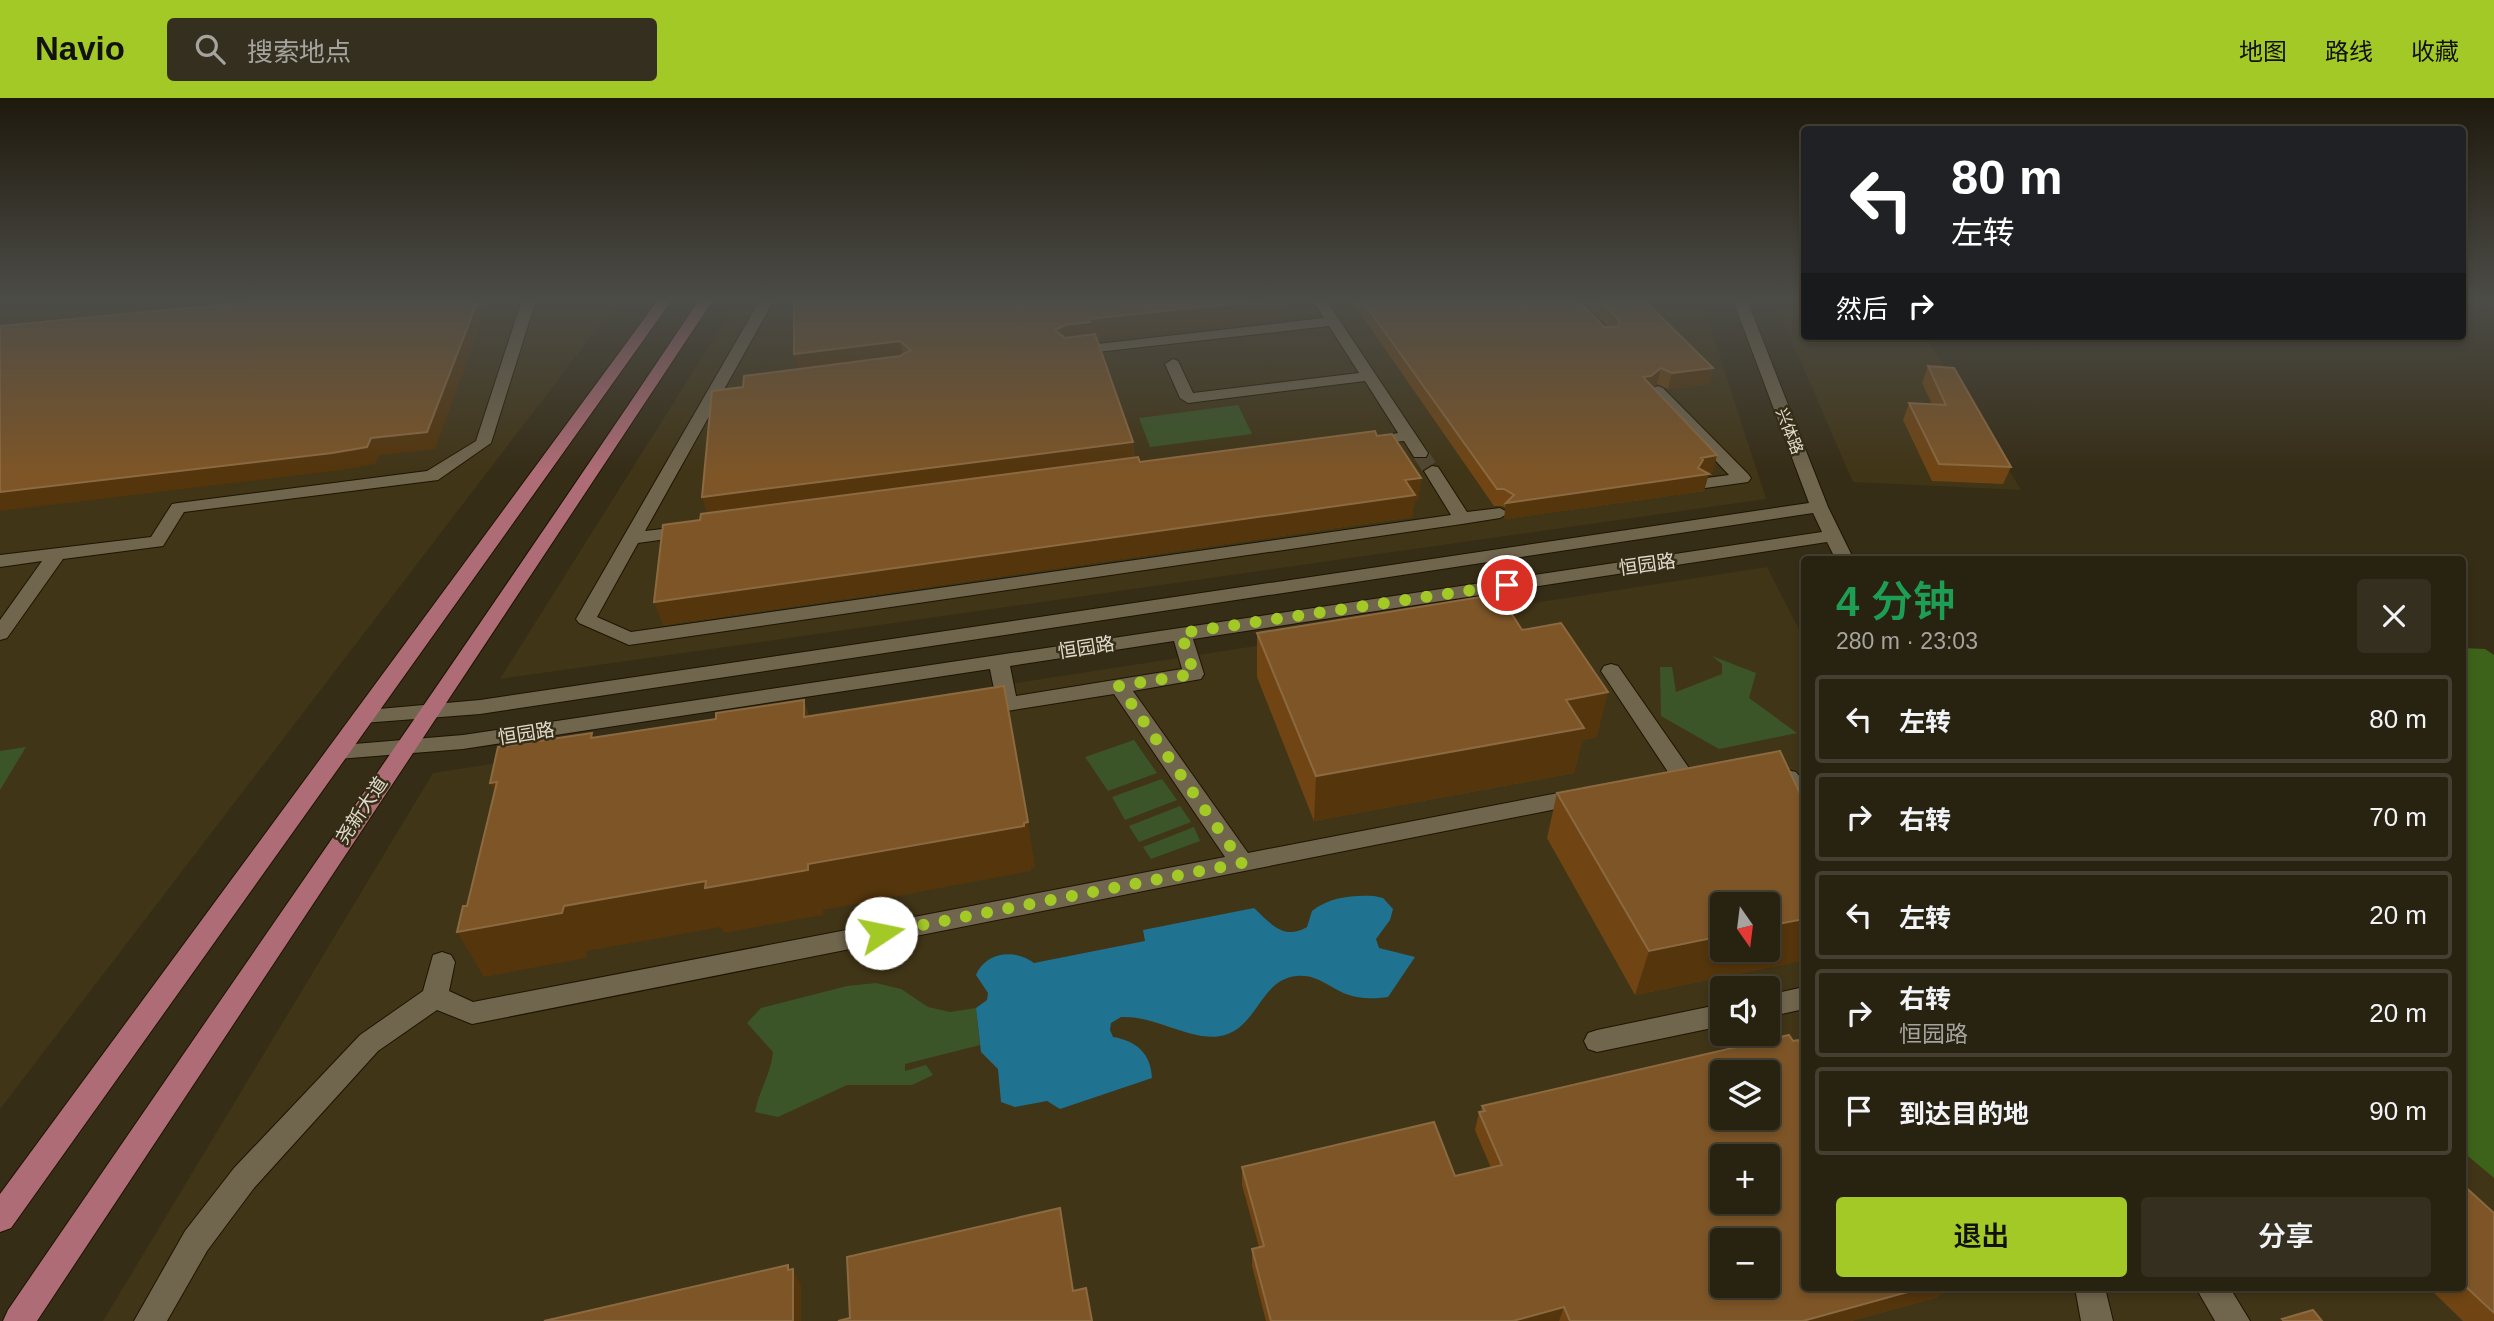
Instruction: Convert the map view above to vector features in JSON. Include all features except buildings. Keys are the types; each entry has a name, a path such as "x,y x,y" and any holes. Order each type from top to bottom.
{"main road":[{"path":"0,1218 624,357"},
{"name":"尧新大道","path":"19,1321 404,747 535,559 668,357"}],"street":[{"path":"0,561 157,542 178,508 432,476 484,443 511,357"},
{"path":"739,357 722,391 586,619 629,639 1500,513"},
{"path":"1357,357 1420,453"},
{"name":"兴体路","path":"1762,357 1819,507 1842,556"},
{"path":"1174,365 1188,398 1369,376"},
{"path":"1658,390 1742,478 1705,484"},
{"path":"1353,444 1408,436"},
{"path":"1432,471 1462,519"},
{"name":"恒园路","path":"362,716 480,707 1819,507"},
{"path":"632,538 702,529"},
{"name":"恒园路","path":"338,751 463,742 1833,536"},
{"path":"0,634 57,554"},
{"path":"999,661 1007,704 1194,674 1158,605"},
{"path":"1611,671 1684,777"},
{"path":"1119,686 1242,863"},
{"path":"1754,769 1788,778 1801,793"},
{"path":"1643,785 1707,774"},
{"path":"435,997 472,1013 1603,793"},
{"path":"150,1321 196,1241 244,1178 369,1043 435,997 442,962"},
{"path":"1780,1003 1801,999"},
{"path":"1597,1041 1710,1017"},
{"path":"2091,1291 2097,1321"},
{"path":"2213,1291 2234,1321"}],"shaded area":[{"path":"0,357 575,357 0,1109"},
{"path":"702,357 1720,357 1766,499 500,679"},
{"path":"1799,357 1939,357 2021,490 1853,482"},
{"path":"1767,567 1801,633 1801,1291 2466,1291 2466,1154 2494,1178 2494,1321 103,1321 433,773"}],"green space":[{"path":"1238,405 1252,434 1150,447 1139,418"},
{"path":"2466,648 2485,649 2494,655 2494,1178 2466,1154"},
{"path":"1712,656 1756,673 1749,698 1797,733 1719,749 1661,716 1660,667 1672,667 1676,692 1722,674 1722,664"},
{"path":"1134,740 1157,773 1108,791 1085,757"},
{"path":"26,747 0,790 0,751"},
{"path":"1162,779 1177,800 1125,820 1112,797"},
{"path":"1180,806 1191,822 1139,842 1129,826"},
{"path":"1194,827 1200,841 1151,859 1143,847"},
{"path":"876,983 901,989 928,1007 950,1012 976,1008 980,1045 905,1064 905,1071 926,1065 933,1075 912,1085 847,1085 778,1117 755,1112 773,1052 747,1023 761,1008 847,986"}],"water":[{"path":"1349,897 1383,898 1393,909 1390,920 1376,939 1379,948 1415,957 1388,997 1356,997 1317,979 1297,976 1275,985 1245,1022 1225,1035 1201,1036 1148,1020 1121,1017 1111,1023 1113,1037 1136,1045 1141,1050 1149,1062 1152,1078 1060,1109 1047,1101 1015,1107 1001,1102 998,1069 981,1052 976,1008 987,1000 988,993 976,975 987,961 994,957 1010,954 1034,963 1145,941 1143,930 1254,908 1278,928 1291,932 1299,931 1307,927 1312,911 1326,903"}],"tunnel":[{"path":"1420,453 1432,471"}],"route":[{"path":"881,933 1242,863 1119,686 1194,674 1181,633 1507,585"}]}
